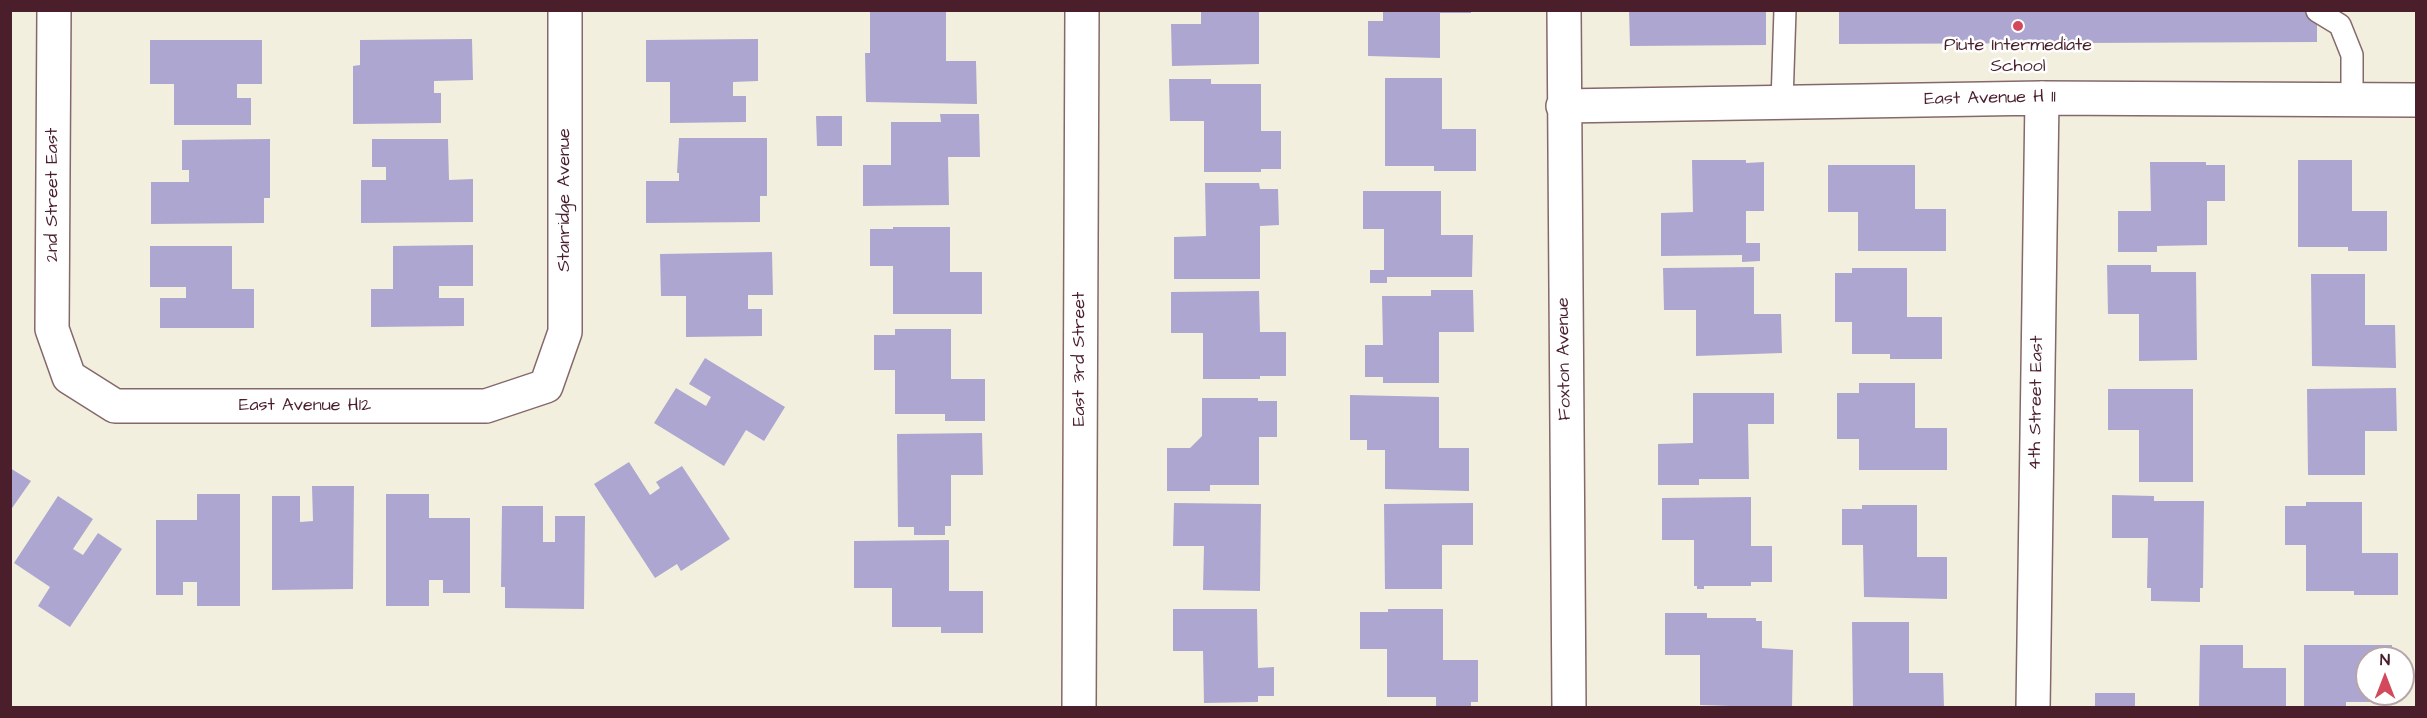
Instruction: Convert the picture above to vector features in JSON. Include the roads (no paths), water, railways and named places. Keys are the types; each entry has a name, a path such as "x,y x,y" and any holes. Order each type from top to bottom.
{"street":[{"name":"2nd Street East","path":"54,10 52,329 69,377"},
{"name":"Stanridge Avenue","path":"546,386 566,332 565,10"},
{"name":"East 3rd Street","path":"1079,708 1082,10"},
{"name":"Foxton Avenue","path":"1564,10 1569,708"},
{"name":"East Avenue H 11","path":"1563,105 2042,98 2416,100"},
{"name":"4th Street East","path":"2033,708 2042,98"},
{"name":"East Avenue H12","path":"69,377 115,406 486,406 546,386"}],"lane":[{"path":"1782,102 1785,10"},
{"path":"2317,11 2340,25 2352,55 2352,100"}],"place":[{"name":"Piute Intermediate School","path":"2018,26"}]}
